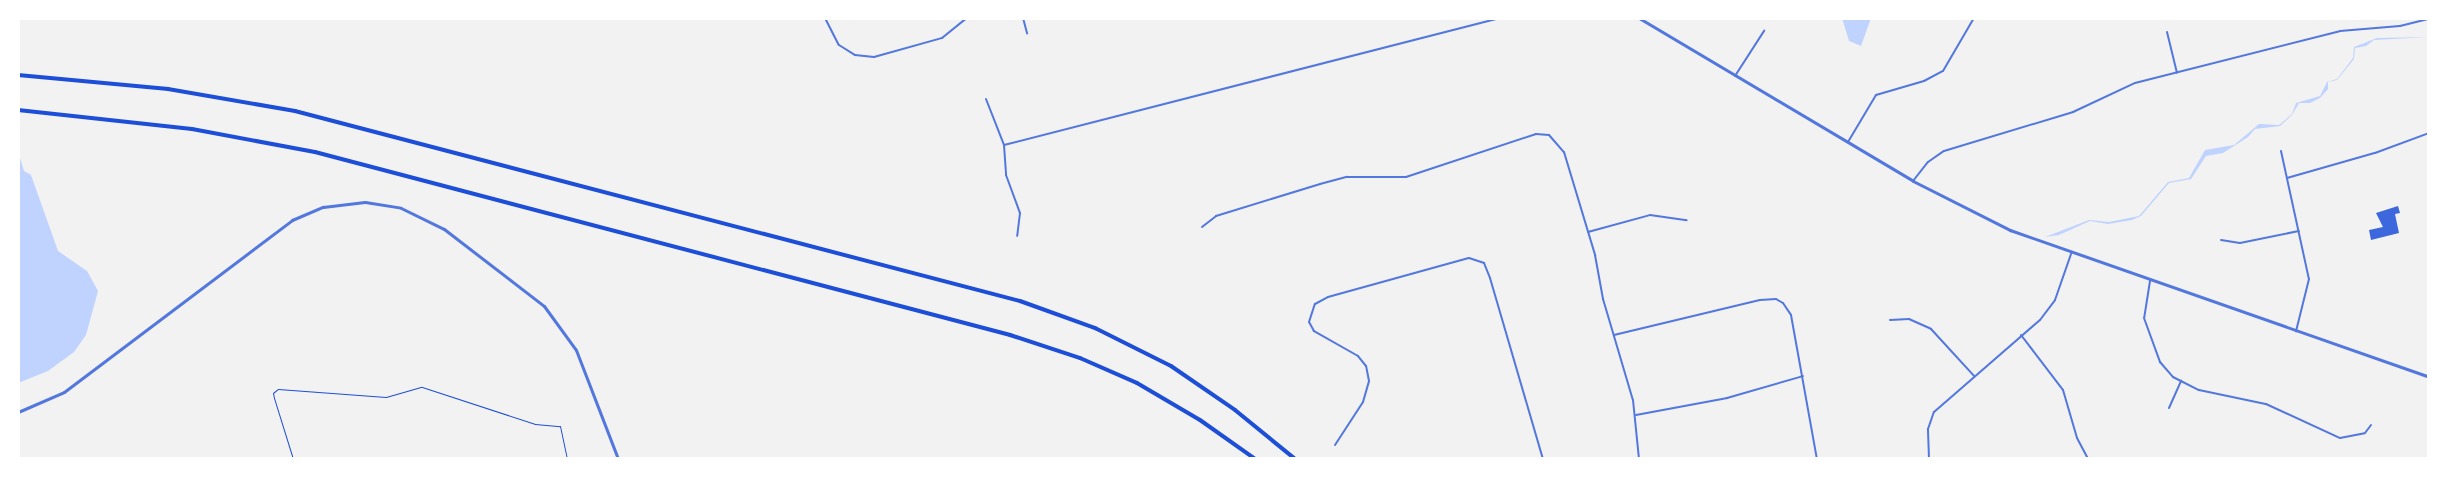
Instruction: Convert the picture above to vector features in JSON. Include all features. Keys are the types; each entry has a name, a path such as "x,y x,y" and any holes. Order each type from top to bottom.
{"highway":[{"path":"18,75 187,92 318,116 1020,301 1102,331 1171,366 1235,410 1295,459"},
{"path":"18,110 201,130 307,151 1010,334 1075,356 1145,388 1207,424 1255,459"}],"street":[{"path":"825,18 839,45 855,55 874,57 942,38 968,18"},
{"path":"1023,18 1027,33"},
{"path":"1004,145 1500,18"},
{"path":"1639,18 1914,181 2010,230 2072,254 2429,377"},
{"path":"1848,142 1876,95 1924,81 1943,71 1974,18"},
{"path":"1914,181 1928,162 1944,151 2073,112 2135,83 2340,31 2400,26 2429,19"},
{"path":"1735,76 1764,30"},
{"path":"2167,32 2177,72"},
{"path":"986,99 1004,145 1006,175 1020,213 1017,236"},
{"path":"2287,178 2375,153 2429,133"},
{"path":"1202,227 1216,216 1347,177 1406,177 1536,134 1557,140 1564,152 1588,232 1635,416 1639,459"},
{"path":"2281,151 2309,279 2296,331"},
{"path":"18,412 64,392 292,220 335,204 372,203 410,212 444,229 544,306 576,350 618,459"},
{"path":"1588,232 1650,215 1665,214 1687,220"},
{"path":"2221,240 2240,243 2300,231"},
{"path":"1929,459 1928,429 1934,412 2021,336 2055,300 2072,254"},
{"path":"1335,445 1364,402 1369,381 1366,366 1358,356 1314,331 1309,322 1315,304 1328,297 1469,258 1484,263 1490,278 1543,459"},
{"path":"2150,281 2144,318 2160,362 2181,381 2199,390 2266,404 2340,438 2353,437 2371,425"},
{"path":"1614,335 1776,299 1791,315 1817,459"},
{"path":"1890,320 1909,319 1931,329 1974,376"},
{"path":"2021,336 2063,390 2077,438 2088,459"},
{"path":"1635,416 1727,398 1803,376"},
{"path":"2169,408 2181,381"}],"path":[{"path":"293,459 273,393 288,387 328,394 386,397 409,388 436,390 526,421 560,426 567,459"}],"water":[{"path":"1842,18 1871,18 1861,46 1849,41"},
{"path":"2429,37 2374,40 2366,46 2355,48 2354,59 2337,80 2328,82 2328,89 2320,98 2310,103 2299,103 2292,115 2280,126 2255,129 2248,137 2223,153 2206,156 2191,179 2169,183 2141,216 2108,224 2090,221 2059,235 2045,237 2089,220 2109,222 2139,216 2168,182 2189,178 2205,150 2234,145 2259,124 2279,125 2292,114 2296,103 2320,96 2327,82 2337,79 2353,58 2354,47 2377,38"},
{"path":"20,158 24,171 31,175 58,251 87,271 98,291 86,335 74,352 48,371 18,383"}],"building":[{"path":"2398,206 2400,213 2395,214 2399,233 2371,240 2369,230 2383,227 2376,213"}]}
